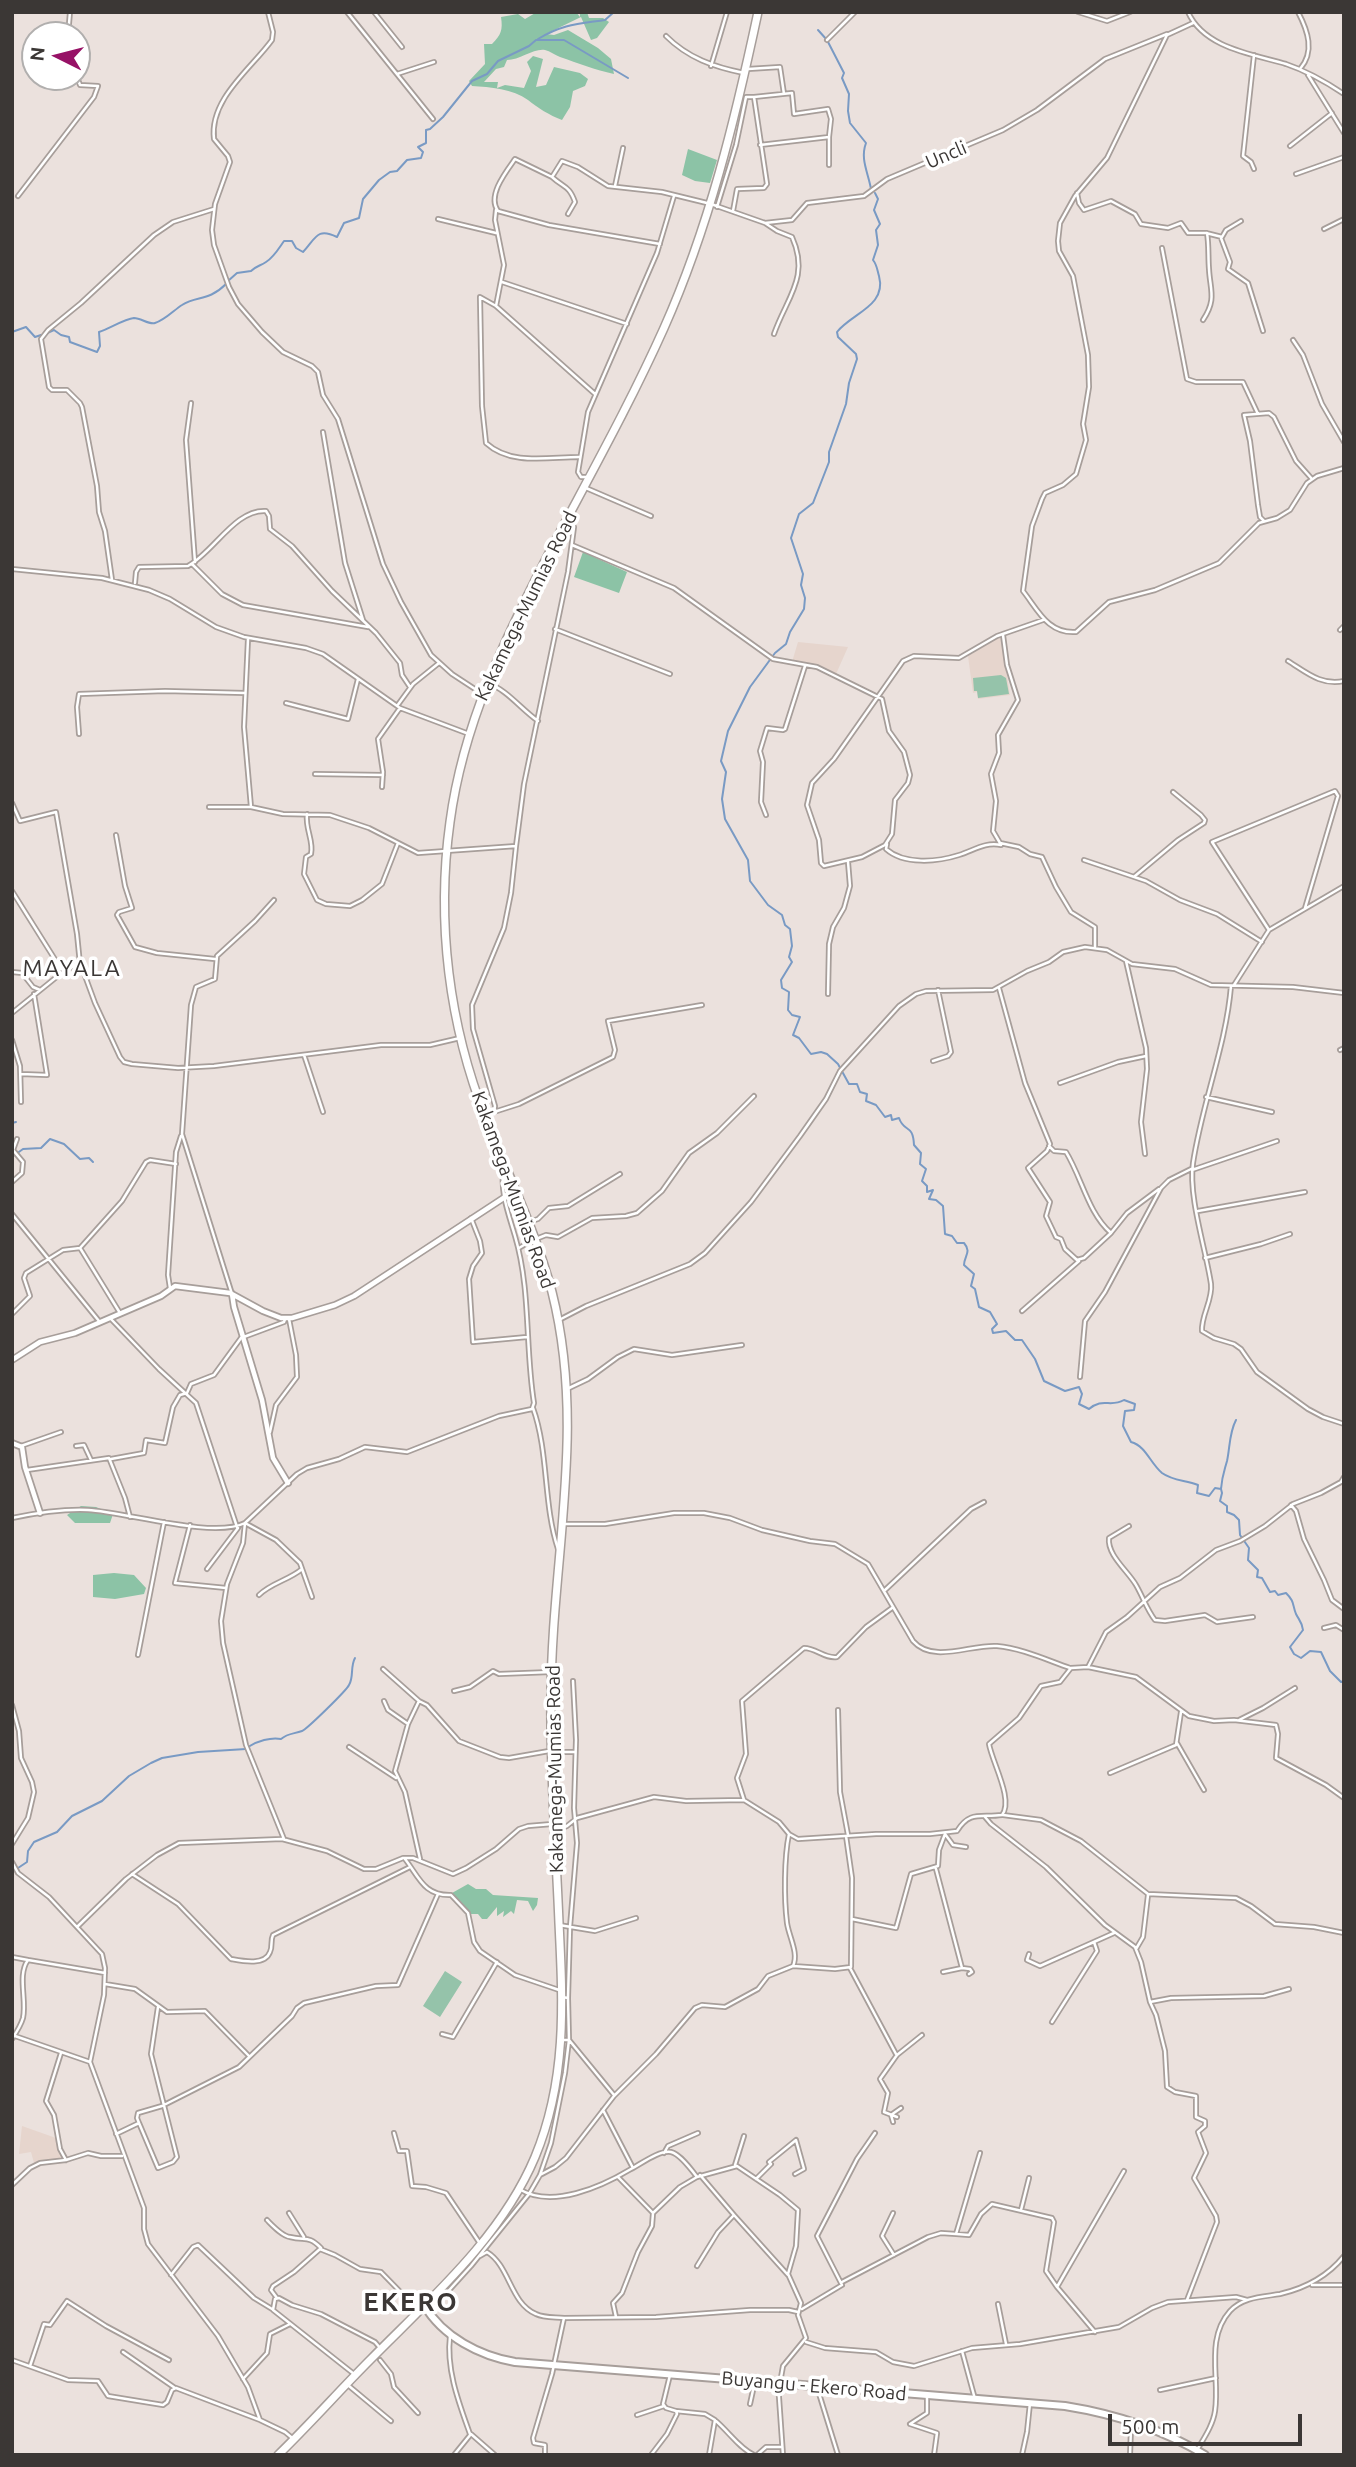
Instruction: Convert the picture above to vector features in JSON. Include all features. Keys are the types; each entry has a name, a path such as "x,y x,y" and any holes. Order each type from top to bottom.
{"highway":[{"name":"Kakamega-Mumias Road","path":"278,2455 381,2349 399,2336 433,2295 475,2255 519,2189 553,2111 566,2040 555,1828 551,1672 568,1463 567,1388 558,1320 535,1239 485,1116 460,1038 447,955 447,851 454,799 469,733 486,683 512,626 663,330 714,205 739,111 758,12"}],"main road":[{"name":"Buyangu - Ekero Road","path":"422,2308 469,2347 491,2357 515,2362 1092,2410 1135,2422 1205,2455"}],"street":[{"path":"268,12 273,32 272,40 234,83 215,124 214,139 230,162 214,209 213,241 232,294 252,322 280,350 312,366 318,372 323,395 338,419 383,564 425,646 439,663 482,693"},
{"path":"347,12 433,119"},
{"path":"374,12 402,47"},
{"path":"711,66 727,12"},
{"path":"827,40 855,12"},
{"path":"1078,12 1107,21 1129,12"},
{"path":"1188,12 1193,23 1215,41 1300,69 1344,94"},
{"path":"1298,12 1307,34 1309,48 1308,59 1300,69"},
{"name":"Uncli","path":"765,223 792,220 807,203 864,196 887,179 984,139 1028,116 1105,59 1193,23"},
{"path":"1171,33 1164,40 1107,158 1077,194 1062,218 1059,251 1074,278 1088,349 1089,387 1083,424 1086,438 1078,472 1063,485 1044,494 1032,526 1022,588 1043,620 1064,632 1076,632 1109,603 1155,590 1215,565 1256,526 1290,510 1312,479 1344,468"},
{"path":"666,36 680,49 711,66 745,71 780,67 784,94"},
{"path":"1254,55 1243,154 1254,169"},
{"path":"397,75 433,62"},
{"path":"1308,75 1344,133"},
{"path":"18,196 93,97 98,86 91,86"},
{"path":"742,96 792,93 794,114 828,109 831,119 829,165"},
{"path":"733,211 737,189 766,186 754,97"},
{"path":"1290,146 1332,113"},
{"path":"760,145 829,137"},
{"path":"615,186 624,148"},
{"path":"1296,174 1344,157"},
{"path":"496,306 504,265 493,200 495,190 515,159 568,186 575,202 568,214"},
{"path":"552,177 562,161 578,167 608,186 674,195 714,205 765,223 792,237 800,262 799,275 774,334"},
{"path":"1077,194 1084,210 1111,201 1135,214 1140,224 1168,228 1181,223 1188,233 1207,233 1221,237"},
{"path":"588,477 582,478 578,474 585,423 660,244 674,195"},
{"path":"111,580 105,531 82,407 67,390 52,390 49,387 41,339 154,235 173,222 214,209"},
{"path":"496,210 549,225 660,244"},
{"path":"438,219 498,233"},
{"path":"1324,229 1344,219"},
{"path":"1221,237 1226,230 1241,221"},
{"path":"1203,320 1209,309 1212,286 1207,233"},
{"path":"1221,237 1230,262 1228,269 1248,283 1263,331"},
{"path":"1162,248 1188,381 1243,382 1258,414"},
{"path":"502,282 627,324"},
{"path":"579,457 518,458 486,443 482,406 480,297 496,306 595,394"},
{"path":"1293,340 1303,355 1322,404 1344,442"},
{"path":"191,403 186,440 194,563 222,594 243,605 368,627"},
{"path":"1265,521 1258,505 1244,415 1269,412 1275,417 1296,461 1312,479"},
{"path":"323,432 345,562 364,623"},
{"path":"583,487 650,516"},
{"path":"134,585 139,567 181,567 194,563 244,516 258,510 266,511 270,528 292,546 400,663 402,675 410,687"},
{"path":"494,1112 493,1097 473,1029 472,1005 504,928 524,784 572,545 573,524 567,518"},
{"path":"572,545 674,588 772,659 819,668 882,699 889,731 904,752 910,777 896,798 893,832 887,849"},
{"path":"12,569 134,585 170,599 216,627 248,638 311,649 332,659 398,707 469,733"},
{"path":"887,844 848,862 821,865 819,840 808,810 807,799 811,783 832,761 896,669 908,657 955,659 1002,634 1043,620"},
{"path":"1340,630 1344,626"},
{"path":"555,629 670,674"},
{"path":"1002,634 1007,665 1018,700 998,734 999,753 991,774 996,803 993,831 997,840 1004,845"},
{"path":"248,638 244,739 251,807"},
{"path":"1288,661 1319,680 1332,683 1344,681"},
{"path":"382,788 378,739 410,687 439,663"},
{"path":"766,815 761,802 761,743 768,727 785,729 805,665"},
{"path":"286,703 348,719 358,679"},
{"path":"486,683 498,687 538,721"},
{"path":"79,734 79,694 165,691 245,693"},
{"path":"315,774 383,775"},
{"path":"1269,930 1212,843 1334,791 1338,793 1338,797 1305,908"},
{"path":"1135,876 1178,840 1204,823 1205,820 1173,792"},
{"path":"1338,797 1343,798"},
{"path":"12,803 20,821 56,812 80,964 97,1007 124,1062 162,1067 225,1065 381,1045 421,1046 460,1038"},
{"path":"209,807 251,807 283,814 336,817 369,828 415,853 516,846"},
{"path":"307,814 306,825 313,847 311,854 306,857 304,874 318,902 347,906 362,900 384,882 398,843"},
{"path":"116,835 125,886 132,908 117,915 135,947 157,953 215,959"},
{"path":"882,847 900,858 912,861 949,858 986,844 1019,847 1042,857 1071,912 1095,927 1095,947"},
{"path":"1084,860 1135,876 1180,900 1217,914 1262,942"},
{"path":"828,994 827,962 830,937 848,897 851,881 848,862"},
{"path":"1344,886 1269,930 1233,985 1224,1032 1206,1097 1193,1169 1211,1290 1202,1324 1204,1333 1234,1344 1241,1349 1257,1372 1277,1387 1318,1415 1344,1424"},
{"path":"12,891 54,960 65,971"},
{"path":"170,1289 168,1275 176,1164 182,1134 192,998 198,985 215,979 215,959 274,901"},
{"path":"558,1320 681,1268 705,1253 751,1202 780,1164 826,1099 841,1070 899,1006 921,992 999,988 1069,950 1095,947 1107,950 1126,961 1175,969 1211,985 1293,987 1344,993"},
{"path":"1126,961 1146,1056 1147,1077 1141,1122 1145,1154"},
{"path":"12,1013 65,971 80,964"},
{"path":"12,972 22,972 33,987 40,990"},
{"path":"999,988 1025,1083 1048,1136 1049,1146 1045,1153 1029,1165 1028,1169 1048,1199 1050,1204 1046,1216 1055,1235 1064,1243 1065,1249 1073,1258 1079,1261"},
{"path":"933,1061 948,1056 951,1052 938,990"},
{"path":"21,1074 47,1074 34,994"},
{"path":"485,1116 519,1104 613,1057 615,1050 608,1021 702,1005"},
{"path":"12,1040 21,1074 22,1102"},
{"path":"304,1055 323,1112"},
{"path":"1060,1083 1118,1062 1146,1056"},
{"path":"519,1248 546,1235 556,1237 592,1218 637,1213 662,1191 689,1153 717,1133 754,1096"},
{"path":"1206,1097 1272,1112"},
{"path":"182,1134 232,1293 262,1400 273,1458 288,1483"},
{"path":"12,1182 22,1174 23,1162 13,1150 16,1139"},
{"path":"1022,1311 1111,1233 1127,1213 1173,1177 1277,1141"},
{"path":"1049,1146 1054,1151 1066,1152 1092,1207 1111,1233"},
{"path":"12,1314 30,1296 25,1274 47,1258 64,1250 80,1248 122,1201 148,1160 176,1164"},
{"path":"505,1164 503,1186 519,1248 524,1283 533,1408 552,1528 559,1552"},
{"path":"529,1222 538,1219 549,1208 568,1206 620,1174"},
{"path":"503,1186 511,1178"},
{"path":"1080,1377 1085,1321 1105,1292 1161,1188"},
{"path":"1198,1212 1305,1192"},
{"path":"27,1470 144,1453 146,1440 165,1443 173,1407 180,1395 186,1393 191,1384 214,1375 243,1337 354,1296 505,1197"},
{"path":"12,1214 99,1321"},
{"path":"471,1218 482,1253 473,1266 469,1279 473,1342 527,1337"},
{"path":"1205,1258 1290,1234"},
{"path":"80,1248 120,1313"},
{"path":"13,1357 47,1339 71,1335 181,1286 232,1293 263,1311 287,1319"},
{"path":"110,1317 159,1369 196,1403 238,1526"},
{"path":"269,1433 276,1405 297,1377 296,1355 287,1319"},
{"path":"567,1388 588,1379 634,1349 672,1355 720,1346 742,1345"},
{"path":"12,1518 86,1510 190,1525 238,1526 245,1523 304,1470 339,1459 362,1448 407,1451 490,1420 533,1408"},
{"path":"12,1443 21,1446 61,1433"},
{"path":"76,1446 84,1445 92,1460"},
{"path":"21,1446 40,1513"},
{"path":"111,1459 130,1517"},
{"path":"1088,1667 1106,1632 1162,1585 1183,1575 1216,1550 1240,1541 1291,1505 1321,1493 1344,1477"},
{"path":"884,1591 971,1510 984,1502"},
{"path":"1291,1505 1296,1511 1304,1539 1332,1600 1344,1609"},
{"path":"562,1524 605,1524 674,1513 704,1513 730,1518 769,1531 840,1546 868,1564 913,1641 922,1649 945,1652 999,1646 1071,1668 1088,1667 1136,1677 1181,1712 1196,1718 1276,1725 1276,1758 1344,1798"},
{"path":"138,1655 164,1522"},
{"path":"245,1523 276,1540 300,1563 312,1597"},
{"path":"245,1523 243,1543 226,1588 221,1621 223,1643 244,1740 284,1839"},
{"path":"190,1525 175,1583 226,1588"},
{"path":"207,1569 238,1526"},
{"path":"1129,1526 1109,1538 1108,1543 1115,1557 1134,1581 1150,1614 1158,1621 1205,1615 1217,1622 1253,1617"},
{"path":"259,1595 268,1587 302,1569"},
{"path":"744,1800 737,1778 746,1754 742,1701 804,1648 811,1648 830,1658 837,1657 892,1607"},
{"path":"1324,1628 1336,1625 1344,1630"},
{"path":"1002,1815 1005,1810 1004,1795 989,1744 1019,1718 1041,1686 1060,1682 1071,1668"},
{"path":"383,1669 427,1705 459,1741 509,1758 552,1751 575,1752"},
{"path":"454,1691 470,1687 493,1671 498,1674 551,1672"},
{"path":"403,1858 422,1883 438,1894 451,1895 468,1913 476,1947 515,1975 564,1995 578,1843 574,1808 573,1681"},
{"path":"1239,1720 1263,1709 1295,1688"},
{"path":"419,1700 408,1724 396,1776 405,1793 420,1859"},
{"path":"384,1701 388,1710 408,1724"},
{"path":"12,1705 19,1731 21,1758 34,1792 30,1813 12,1844"},
{"path":"838,1710 840,1792 852,1878 850,1968 897,2055"},
{"path":"1181,1712 1177,1743 1204,1790"},
{"path":"1110,1773 1177,1743"},
{"path":"349,1747 399,1779"},
{"path":"78,1926 132,1874 157,1854 179,1843 284,1839 327,1851 366,1869 380,1868 403,1858 420,1859 453,1874 496,1849 519,1829 528,1826 567,1826 576,1818 654,1797 686,1801 744,1800 779,1822 797,1839 847,1835 945,1834 957,1831 968,1818 1002,1815 1041,1820 1089,1845 1148,1894 1236,1898 1275,1924 1344,1933"},
{"path":"985,1817 990,1824 1068,1887 1114,1933 1136,1949 1142,1962 1150,2002 1165,2051 1167,2087 1175,2092 1196,2096 1196,2116 1205,2121 1205,2126 1198,2132 1206,2154 1194,2178 1217,2222 1187,2300"},
{"path":"789,1834 786,1908 795,1956 793,1966"},
{"path":"945,1834 953,1845 966,1847"},
{"path":"945,1834 936,1869 962,1968"},
{"path":"12,1863 15,1870 49,1897 101,1952 105,1984 90,2062 144,2208 144,2229 148,2244 210,2323 243,2379 260,2420"},
{"path":"132,1874 178,1904 227,1957 254,1961 269,1954 273,1935 410,1867"},
{"path":"852,1919 896,1928 911,1873 936,1869"},
{"path":"158,2007 151,2054 164,2105 177,2157 158,2168 136,2118 138,2113 164,2105 235,2070 304,2003 376,1986 400,1984 438,1894"},
{"path":"1136,1949 1143,1937 1148,1894"},
{"path":"559,1925 596,1931 636,1918"},
{"path":"1029,1954 1027,1960 1040,1966 1114,1933"},
{"path":"1052,2022 1097,1951 1094,1942"},
{"path":"12,1957 105,1973"},
{"path":"22,1959 23,2017 13,2037 90,2062"},
{"path":"24,1966 28,1960"},
{"path":"442,2034 453,2037 497,1962"},
{"path":"540,2175 566,2158 614,2096 656,2054 695,2008 702,2005 725,2007 756,1990 768,1976 793,1966 850,1968"},
{"path":"943,1972 971,1969 969,1975"},
{"path":"105,1984 135,1989 169,2013 205,2011 249,2056"},
{"path":"1150,2002 1171,1998 1264,1996 1289,1989"},
{"path":"897,2117 884,2112 888,2093 880,2079 897,2055 922,2035"},
{"path":"566,2040 614,2096"},
{"path":"61,2053 46,2101 54,2115 60,2149 66,2160"},
{"path":"891,2115 901,2108"},
{"path":"603,2110 633,2168"},
{"path":"475,2255 529,2194 540,2175 551,2143 553,2111"},
{"path":"891,2115 892,2122"},
{"path":"116,2134 139,2123"},
{"path":"394,2133 399,2151 407,2151 412,2186 446,2193 481,2244"},
{"path":"664,2153 668,2146 698,2133"},
{"path":"842,2282 817,2236 857,2159 875,2133"},
{"path":"734,2165 744,2136"},
{"path":"756,2179 771,2164 769,2162 796,2140 804,2169 795,2174"},
{"path":"12,2185 37,2164 66,2160 87,2153 123,2156"},
{"path":"519,2189 542,2197 559,2196 594,2187 664,2153 674,2153 699,2176 788,2275 802,2303 798,2312 806,2342"},
{"path":"956,2234 980,2153"},
{"path":"536,2154 545,2158"},
{"path":"616,2317 612,2303 621,2294 652,2226 653,2213 680,2186 699,2176 734,2165 798,2210 796,2246 788,2275"},
{"path":"1057,2287 1124,2172"},
{"path":"618,2177 653,2213"},
{"path":"1021,2210 1029,2178"},
{"path":"475,2255 485,2252 493,2256 520,2300 530,2311 545,2317 656,2318 750,2310 798,2312 839,2289 842,2282 936,2235 969,2235 981,2214 990,2205 1054,2219 1046,2271 1095,2332"},
{"path":"289,2213 304,2237"},
{"path":"893,2213 882,2236 894,2255"},
{"path":"697,2266 718,2232 734,2215"},
{"path":"267,2220 286,2236 312,2239 324,2251 360,2269 383,2274 422,2308"},
{"path":"171,2276 193,2247 198,2245 254,2298 272,2309 355,2375"},
{"path":"324,2251 319,2250 271,2290 277,2298 335,2320 375,2342 381,2349"},
{"path":"806,2342 825,2348 870,2351 893,2362 914,2366 962,2351 1123,2326 1164,2303 1236,2298 1247,2300 1289,2291 1311,2284 1344,2256"},
{"path":"1311,2284 1344,2285"},
{"path":"272,2309 277,2298"},
{"path":"1197,2450 1213,2418 1219,2330 1230,2312 1247,2300"},
{"path":"30,2367 44,2324 50,2325 67,2301 106,2326 169,2360"},
{"path":"999,2304 1006,2344"},
{"path":"545,2455 545,2445 534,2442 534,2438 564,2318"},
{"path":"243,2379 267,2353 270,2334 290,2324"},
{"path":"449,2332 449,2358 457,2395 470,2434 495,2455"},
{"path":"783,2455 779,2383 783,2366 806,2342"},
{"path":"962,2351 975,2399"},
{"path":"122,2353 174,2388 260,2420 285,2431 294,2440"},
{"path":"12,2360 68,2380 98,2381 108,2396 148,2404 165,2404 174,2388"},
{"path":"380,2360 391,2374 394,2387 418,2413"},
{"path":"664,2406 670,2375"},
{"path":"1160,2390 1216,2378"},
{"path":"750,2404 755,2381"},
{"path":"346,2384 391,2421"},
{"path":"817,2387 838,2455"},
{"path":"927,2396 927,2413 910,2424 937,2433 934,2455"},
{"path":"1022,2455 1030,2403"},
{"path":"636,2415 664,2406 676,2411 705,2414 734,2437 744,2450 756,2455 766,2448 782,2447"},
{"path":"651,2455 667,2434 676,2411"},
{"path":"709,2455 716,2421"},
{"path":"1130,2455 1131,2429 1135,2422"},
{"path":"454,2455 470,2434"}],"shaded area":[{"path":"1001,636 1010,695 978,699 977,692 973,693 968,656"},
{"path":"798,642 848,647 836,674 816,665 792,662"},
{"path":"22,2126 56,2138 62,2158 34,2163 31,2152 19,2154"}],"green space":[{"path":"537,12 576,12 580,17 580,12 587,12 589,18 603,18 609,22 597,38 591,40 581,17 546,34 554,35 568,30 611,59 614,74 541,50 507,60 504,67 496,69 484,82 498,82 497,88 505,85 524,88 531,71 527,62 533,56 543,59 536,87 546,85 554,67 580,73 588,79 585,86 573,91 570,107 562,120 515,93 472,86 469,81 485,64 484,44 492,44 499,35 501,17 518,14 525,19"},
{"path":"688,149 717,160 710,183 695,181 682,175"},
{"path":"583,552 627,572 619,593 574,577"},
{"path":"1001,675 1006,678 1009,694 978,698 977,691 974,691 973,678"},
{"path":"81,1506 96,1507 113,1514 110,1523 75,1523 67,1515"},
{"path":"93,1575 134,1575 146,1588 144,1594 115,1599 93,1597"},
{"path":"468,1884 476,1889 486,1889 493,1895 538,1898 537,1905 533,1911 528,1901 517,1900 514,1914 511,1911 503,1917 504,1911 497,1916 497,1907 487,1919 482,1919 478,1914 469,1914 452,1893"},
{"path":"445,1971 462,1982 440,2017 423,2006"}],"waterway":[{"path":"538,39 563,27 605,20 614,12"},
{"path":"818,30 827,40 844,73 842,78 849,94 850,123 866,143 864,160 871,189"},
{"path":"228,281 237,273 251,271 266,262 284,241 292,241 296,248 303,252 317,235 325,233 337,237 344,223 359,218 363,199 379,180 390,172 397,171 407,160 421,158 423,152 418,147 426,143 426,130 443,117 472,81 487,74 498,61 536,40 564,40 628,78"},
{"path":"875,193 878,199 874,210 880,224 876,230 878,245 873,260 879,276 878,295 867,308 837,332 838,337 856,354 857,359 846,404 829,452 829,462 813,503 799,514 791,538 803,574 801,585 805,598 804,609 786,644 775,653 750,687 728,731 721,761 726,772 722,799 725,819 748,860 750,881 768,905 782,915 785,925 790,929 792,946 789,957 792,962 781,980 782,988 789,992 788,1010 792,1015 800,1017 793,1035 799,1038 811,1054 827,1054 838,1064 849,1084 857,1084 860,1092 867,1094 866,1101 876,1105 885,1117 891,1115 892,1120 899,1118 910,1131 914,1145 921,1153 920,1164 926,1169 922,1181 927,1186 927,1192 933,1190 929,1199 936,1200 943,1206 945,1234 966,1246 968,1252 964,1265 974,1274 971,1286 975,1289 979,1307 990,1312 997,1324 992,1329 993,1333 1006,1331 1015,1340 1022,1340 1035,1359 1044,1381 1065,1391 1079,1387 1082,1394 1079,1404 1089,1409 1094,1405 1124,1400 1135,1404 1134,1410 1125,1411 1123,1426 1131,1442 1140,1447 1162,1473 1198,1485 1197,1493 1209,1496 1215,1488 1221,1489 1220,1501 1227,1506 1227,1512 1239,1520 1240,1535 1249,1548 1248,1560 1258,1570 1257,1577 1262,1578 1270,1592 1275,1591 1278,1595 1286,1593 1292,1601 1303,1630 1290,1647 1294,1654 1301,1658 1310,1651 1321,1652 1330,1671 1341,1682 1344,1681"},
{"path":"45,334 54,330 69,337 70,342 97,352 100,346 99,332 134,318 155,323 187,302 208,296 226,284"},
{"path":"12,332 26,327 35,337 41,335"},
{"path":"12,1123 16,1122"},
{"path":"12,1157 23,1149 41,1148 50,1139 64,1144 80,1159 89,1158 93,1162"},
{"path":"1221,1489 1236,1420"},
{"path":"248,1747 264,1740 281,1739 305,1729 349,1685 355,1658"},
{"path":"12,1872 27,1862 28,1851 34,1842 57,1832 72,1816 102,1801 129,1776 151,1763 162,1758 198,1752 246,1749"}],"district":[{"name":"MAYALA","path":"72,968"},
{"name":"EKERO","path":"411,2302"}]}
